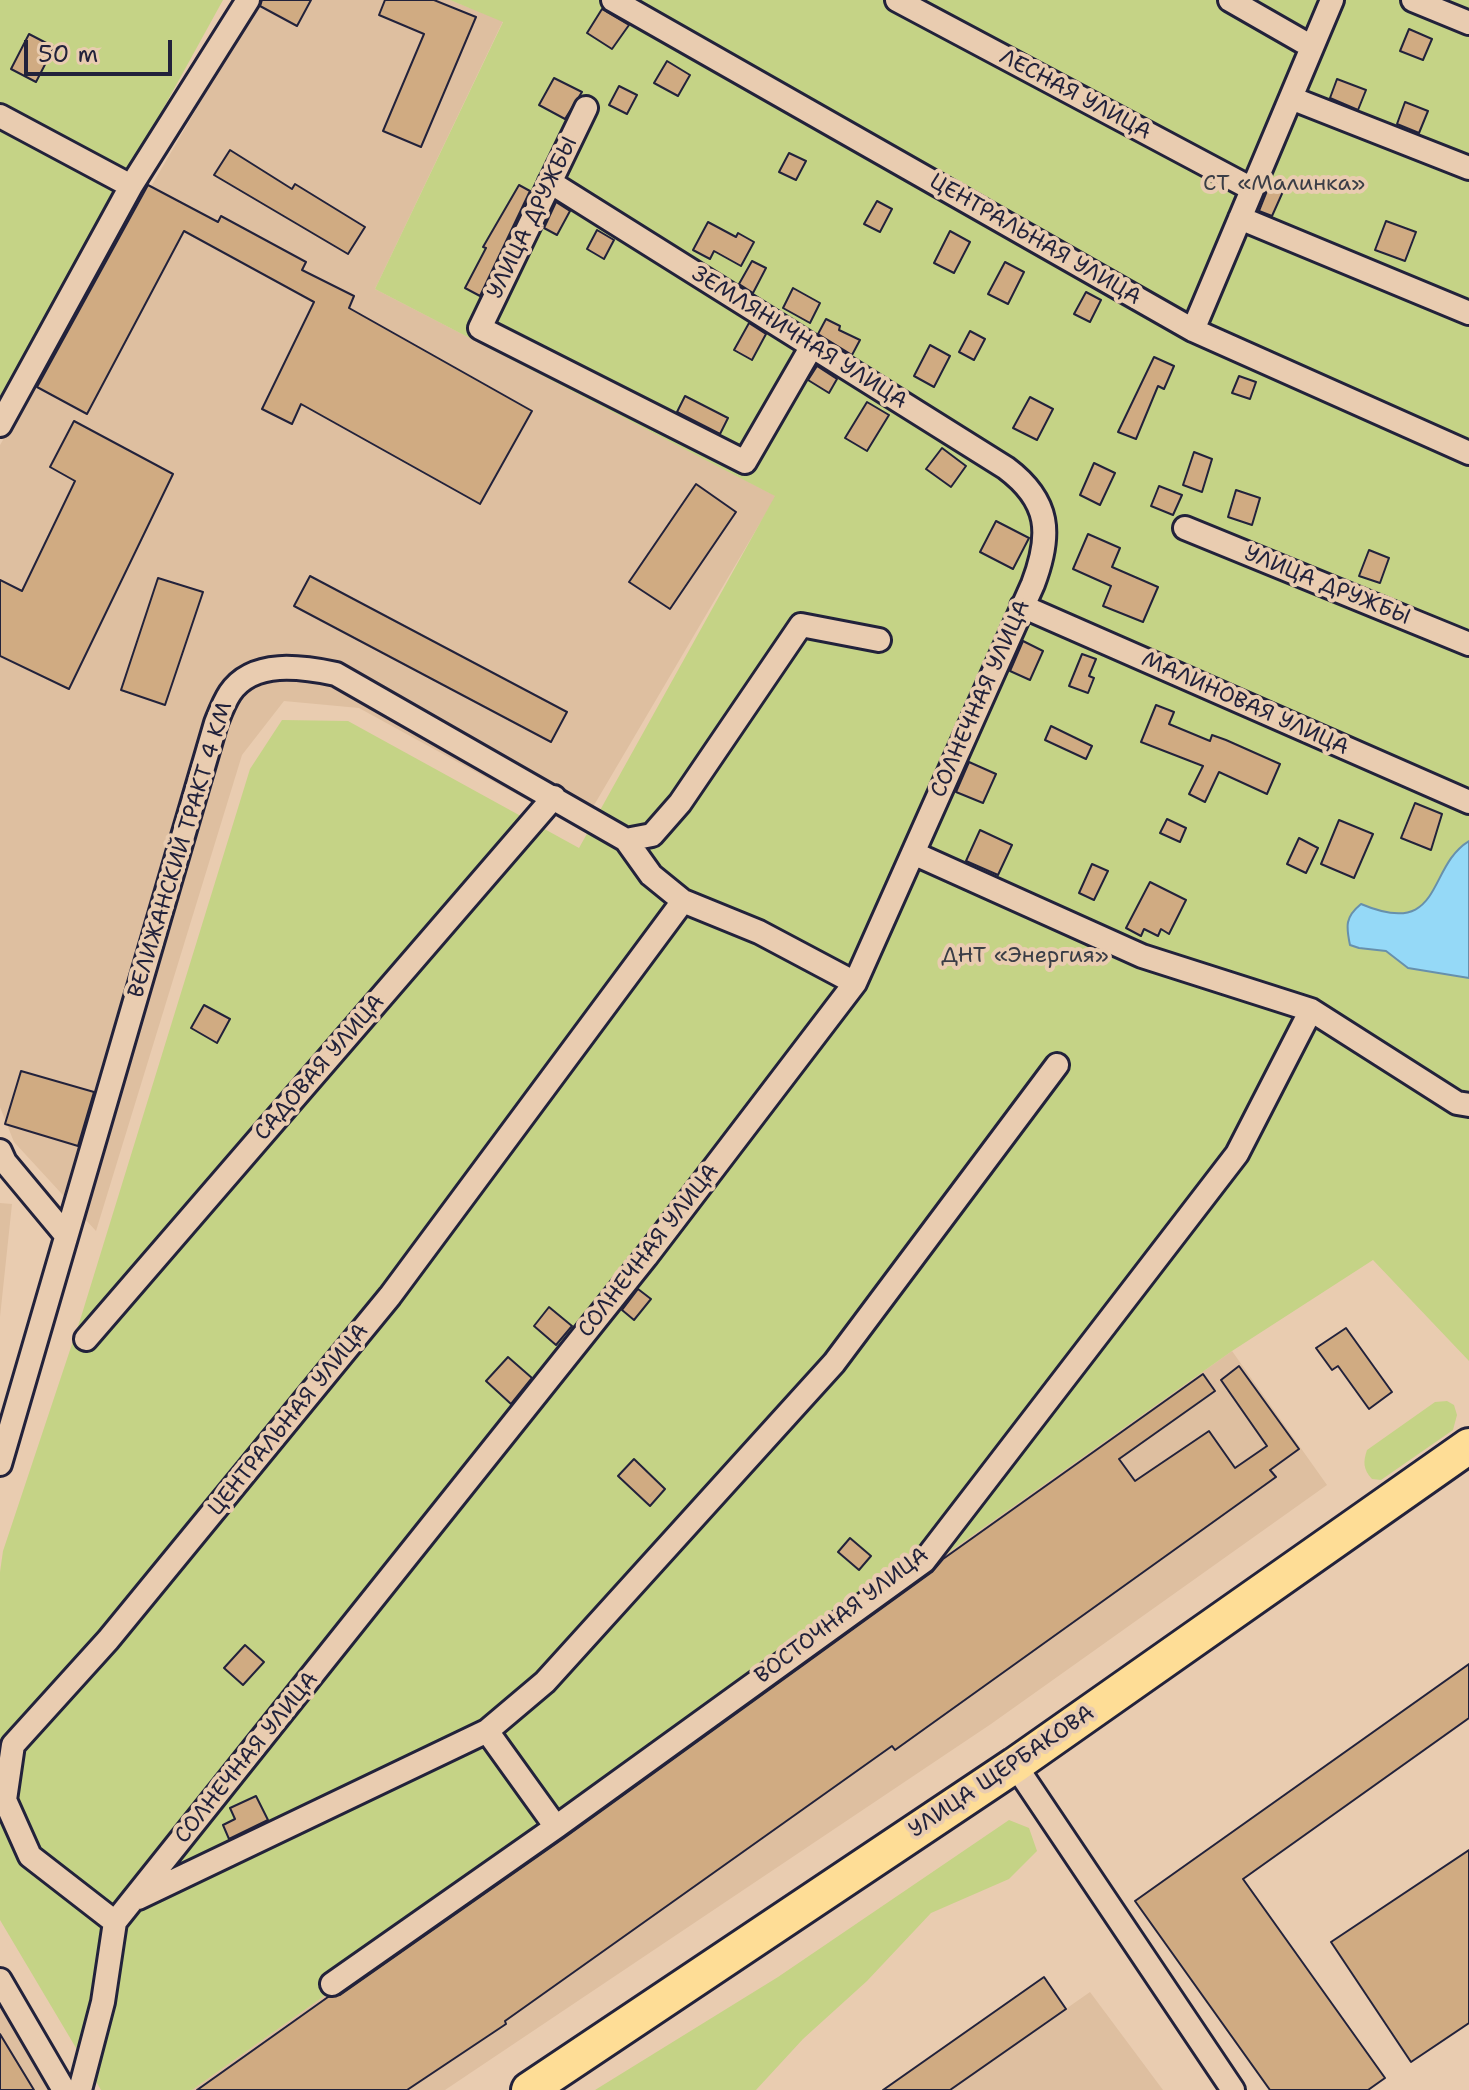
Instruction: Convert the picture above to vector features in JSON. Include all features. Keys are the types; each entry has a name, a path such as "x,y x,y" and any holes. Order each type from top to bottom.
{"main road":[{"name":"УЛИЦА ЩЕРБАКОВА","path":"529,2090 1015,1765 1469,1446"}],"street":[{"path":"0,425 131,186 248,0"},
{"name":"ЦЕНТРАЛЬНАЯ УЛИЦА","path":"613,0 1193,330 1469,453"},
{"name":"ЛЕСНАЯ УЛИЦА","path":"897,0 1252,189"},
{"path":"1230,0 1312,47"},
{"path":"1193,330 1332,0"},
{"path":"1413,0 1469,23"},
{"path":"1291,98 1469,168"},
{"name":"УЛИЦА ДРУЖБЫ","path":"586,108 480,328 745,462 812,346"},
{"path":"0,116 131,186"},
{"name":"ЗЕМЛЯНИЧНАЯ УЛИЦА","path":"550,182 1006,468 1024,482 1039,503"},
{"path":"1240,218 1469,313"},
{"name":"СОЛНЕЧНАЯ УЛИЦА","path":"115,1922 646,1257 855,983 1033,584 1045,538 1039,503"},
{"name":"УЛИЦА ДРУЖБЫ","path":"1185,528 1469,644"},
{"name":"МАЛИНОВАЯ УЛИЦА","path":"1022,606 1469,802"},
{"path":"855,983 759,932 683,901 651,875 626,840 652,835 680,803 801,625 879,640"},
{"name":"ВЕЛИЖАНСКИЙ ТРАКТ 4 КМ","path":"0,1464 216,723 230,692 254,673 282,668 296,666 336,674 626,840"},
{"name":"САДОВАЯ УЛИЦА","path":"86,1339 554,797"},
{"path":"913,853 1142,956 1311,1010 1457,1103 1469,1105"},
{"name":"ЦЕНТРАЛЬНАЯ УЛИЦА","path":"115,1922 30,1856 5,1800 13,1745 108,1640 390,1296 683,901"},
{"name":"ВОСТОЧНАЯ УЛИЦА","path":"332,1984 556,1827 924,1561 1237,1154 1311,1010"},
{"path":"134,1900 487,1731 545,1682 834,1363 1057,1065"},
{"path":"0,1151 5,1162 65,1234"},
{"path":"487,1731 556,1827"},
{"path":"1015,1765 1233,2090"},
{"path":"80,2090 103,2002 115,1922"},
{"path":"0,1980 64,2090"}],"shaded area":[{"path":"260,0 450,0 503,21 375,289 776,496 580,829 359,708 284,701 242,755 96,1231 14,1142 0,1107 0,445"},
{"path":"0,1203 12,1204 0,1317"},
{"path":"1232,1351 1327,1485 991,1724 445,2090 192,2090"},
{"path":"1090,1992 1163,2090 950,2090"},
{"path":"0,2001 50,2090 0,2090"}],"green space":[{"path":"0,0 223,0 0,405"},
{"name":"ДНТ «Энергия»","path":"450,0 1469,0 1469,1361 1373,1260 1232,1351 192,2090 101,2090 0,1920 0,1572 3,1551 81,1317 250,769 282,720 348,721 579,848 775,496 375,289 503,22"},
{"path":"1447,1401 1454,1405 1457,1415 1453,1430 1381,1480 1372,1479 1365,1465 1367,1450 1435,1402"},
{"path":"1009,1820 1029,1828 1037,1851 1009,1879 931,1913 867,1981 803,2039 756,2090 595,2090 778,1977"}],"water":[{"path":"1469,841 1469,978 1408,968 1386,951 1350,945 1348,922 1361,904 1388,912 1407,913 1420,906 1455,853"}],"building":[{"path":"262,0 311,0 297,26 260,6"},
{"path":"385,0 434,0 476,17 421,147 383,131 424,34 379,15"},
{"path":"602,9 629,25 612,49 587,33"},
{"path":"1409,29 1432,39 1423,60 1400,51"},
{"path":"29,34 54,47 36,82 11,69"},
{"path":"667,61 690,75 678,96 654,83"},
{"path":"554,78 582,92 565,119 539,105"},
{"path":"1337,79 1366,90 1358,110 1330,98"},
{"path":"619,86 637,95 627,114 609,105"},
{"path":"1405,102 1428,111 1419,133 1397,124"},
{"path":"230,150 292,189 295,184 365,227 348,254 214,175"},
{"path":"789,153 806,161 796,180 779,172"},
{"path":"1271,181 1285,187 1272,216 1259,211"},
{"path":"148,185 218,222 221,216 306,262 302,270 354,296 349,308 532,411 480,504 301,404 292,424 262,409 314,302 184,231 87,414 37,387"},
{"path":"519,185 530,191 480,296 465,288 486,248 483,247"},
{"path":"877,201 892,209 880,232 864,224"},
{"path":"556,202 570,211 557,235 544,228"},
{"path":"1386,221 1416,232 1405,261 1375,250"},
{"path":"708,222 736,237 738,233 754,242 741,266 714,251 710,259 693,250"},
{"path":"597,230 614,240 604,259 587,249"},
{"path":"950,231 970,242 954,273 934,263"},
{"path":"752,261 766,268 753,293 739,284"},
{"path":"1005,262 1024,272 1008,304 988,294"},
{"path":"793,288 820,303 810,323 783,308"},
{"path":"1086,292 1101,300 1090,322 1074,314"},
{"path":"826,319 840,326 839,330 860,340 852,355 818,334"},
{"path":"749,323 766,334 752,360 734,350"},
{"path":"970,331 985,339 974,360 959,352"},
{"path":"930,345 950,356 934,387 914,376"},
{"path":"1154,357 1174,366 1164,389 1158,386 1136,439 1118,432"},
{"path":"817,366 837,379 829,393 808,380"},
{"path":"1239,376 1256,382 1250,399 1232,393"},
{"path":"685,396 728,418 720,434 677,412"},
{"path":"1030,397 1053,409 1037,440 1013,428"},
{"path":"867,402 889,415 867,451 845,438"},
{"path":"74,421 173,474 69,689 0,656 0,580 22,591 75,481 50,467"},
{"path":"942,448 966,466 951,487 926,469"},
{"path":"1194,452 1212,459 1202,492 1183,485"},
{"path":"1094,463 1115,473 1100,505 1080,495"},
{"path":"696,484 736,512 670,609 629,582"},
{"path":"1159,486 1182,495 1173,515 1151,506"},
{"path":"1236,490 1260,498 1252,525 1228,517"},
{"path":"996,521 1029,538 1013,569 980,552"},
{"path":"1088,534 1120,548 1112,567 1158,587 1143,622 1103,606 1111,586 1073,569"},
{"path":"1369,550 1389,558 1380,583 1359,576"},
{"path":"310,576 567,712 551,742 294,606"},
{"path":"158,578 203,592 165,705 121,690"},
{"path":"1023,641 1043,651 1030,680 1010,671"},
{"path":"1082,654 1096,659 1089,676 1094,678 1088,693 1069,686"},
{"path":"1156,705 1174,712 1169,724 1210,741 1212,735 1226,740 1280,764 1267,794 1219,772 1205,802 1189,794 1203,766 1141,742"},
{"path":"1051,726 1092,746 1086,759 1045,740"},
{"path":"969,762 996,774 983,803 956,792"},
{"path":"1415,803 1442,814 1431,850 1401,838"},
{"path":"1167,819 1186,828 1180,842 1160,833"},
{"path":"1339,820 1373,834 1354,878 1321,864"},
{"path":"980,830 1012,845 998,875 966,861"},
{"path":"1299,838 1318,848 1306,873 1287,864"},
{"path":"1092,864 1108,871 1094,900 1079,893"},
{"path":"1150,882 1186,900 1169,934 1161,929 1158,936 1144,929 1141,936 1126,928"},
{"path":"204,1005 230,1019 217,1043 191,1028"},
{"path":"21,1071 94,1092 78,1146 5,1124"},
{"path":"638,1289 651,1299 634,1320 622,1310"},
{"path":"549,1307 572,1326 556,1345 534,1326"},
{"path":"1346,1328 1392,1392 1369,1409 1338,1366 1332,1370 1316,1348"},
{"path":"508,1357 532,1378 511,1404 486,1381"},
{"path":"1239,1366 1299,1449 1270,1470 1276,1477 895,1750 892,1746 505,2021 506,2024 407,2090 197,2090 328,1997 340,1995 564,1838 932,1572 943,1559 1203,1374 1215,1391 1119,1459 1135,1481 1209,1431 1235,1468 1267,1446 1221,1380"},
{"path":"634,1459 665,1489 650,1506 618,1476"},
{"path":"850,1538 871,1556 859,1570 838,1552"},
{"path":"245,1645 264,1662 243,1685 224,1668"},
{"path":"1469,1664 1469,1718 1243,1879 1385,2078 1368,2090 1270,2090 1135,1901"},
{"path":"256,1796 268,1820 229,1839 223,1825 235,1819 230,1808"},
{"path":"1469,1850 1469,2023 1411,2062 1331,1942"},
{"path":"1044,1977 1066,2009 950,2090 883,2090"},
{"path":"0,2034 34,2090 0,2090"}],"park label":[{"name":"CТ «Малинка»","path":"1284,184"}]}
